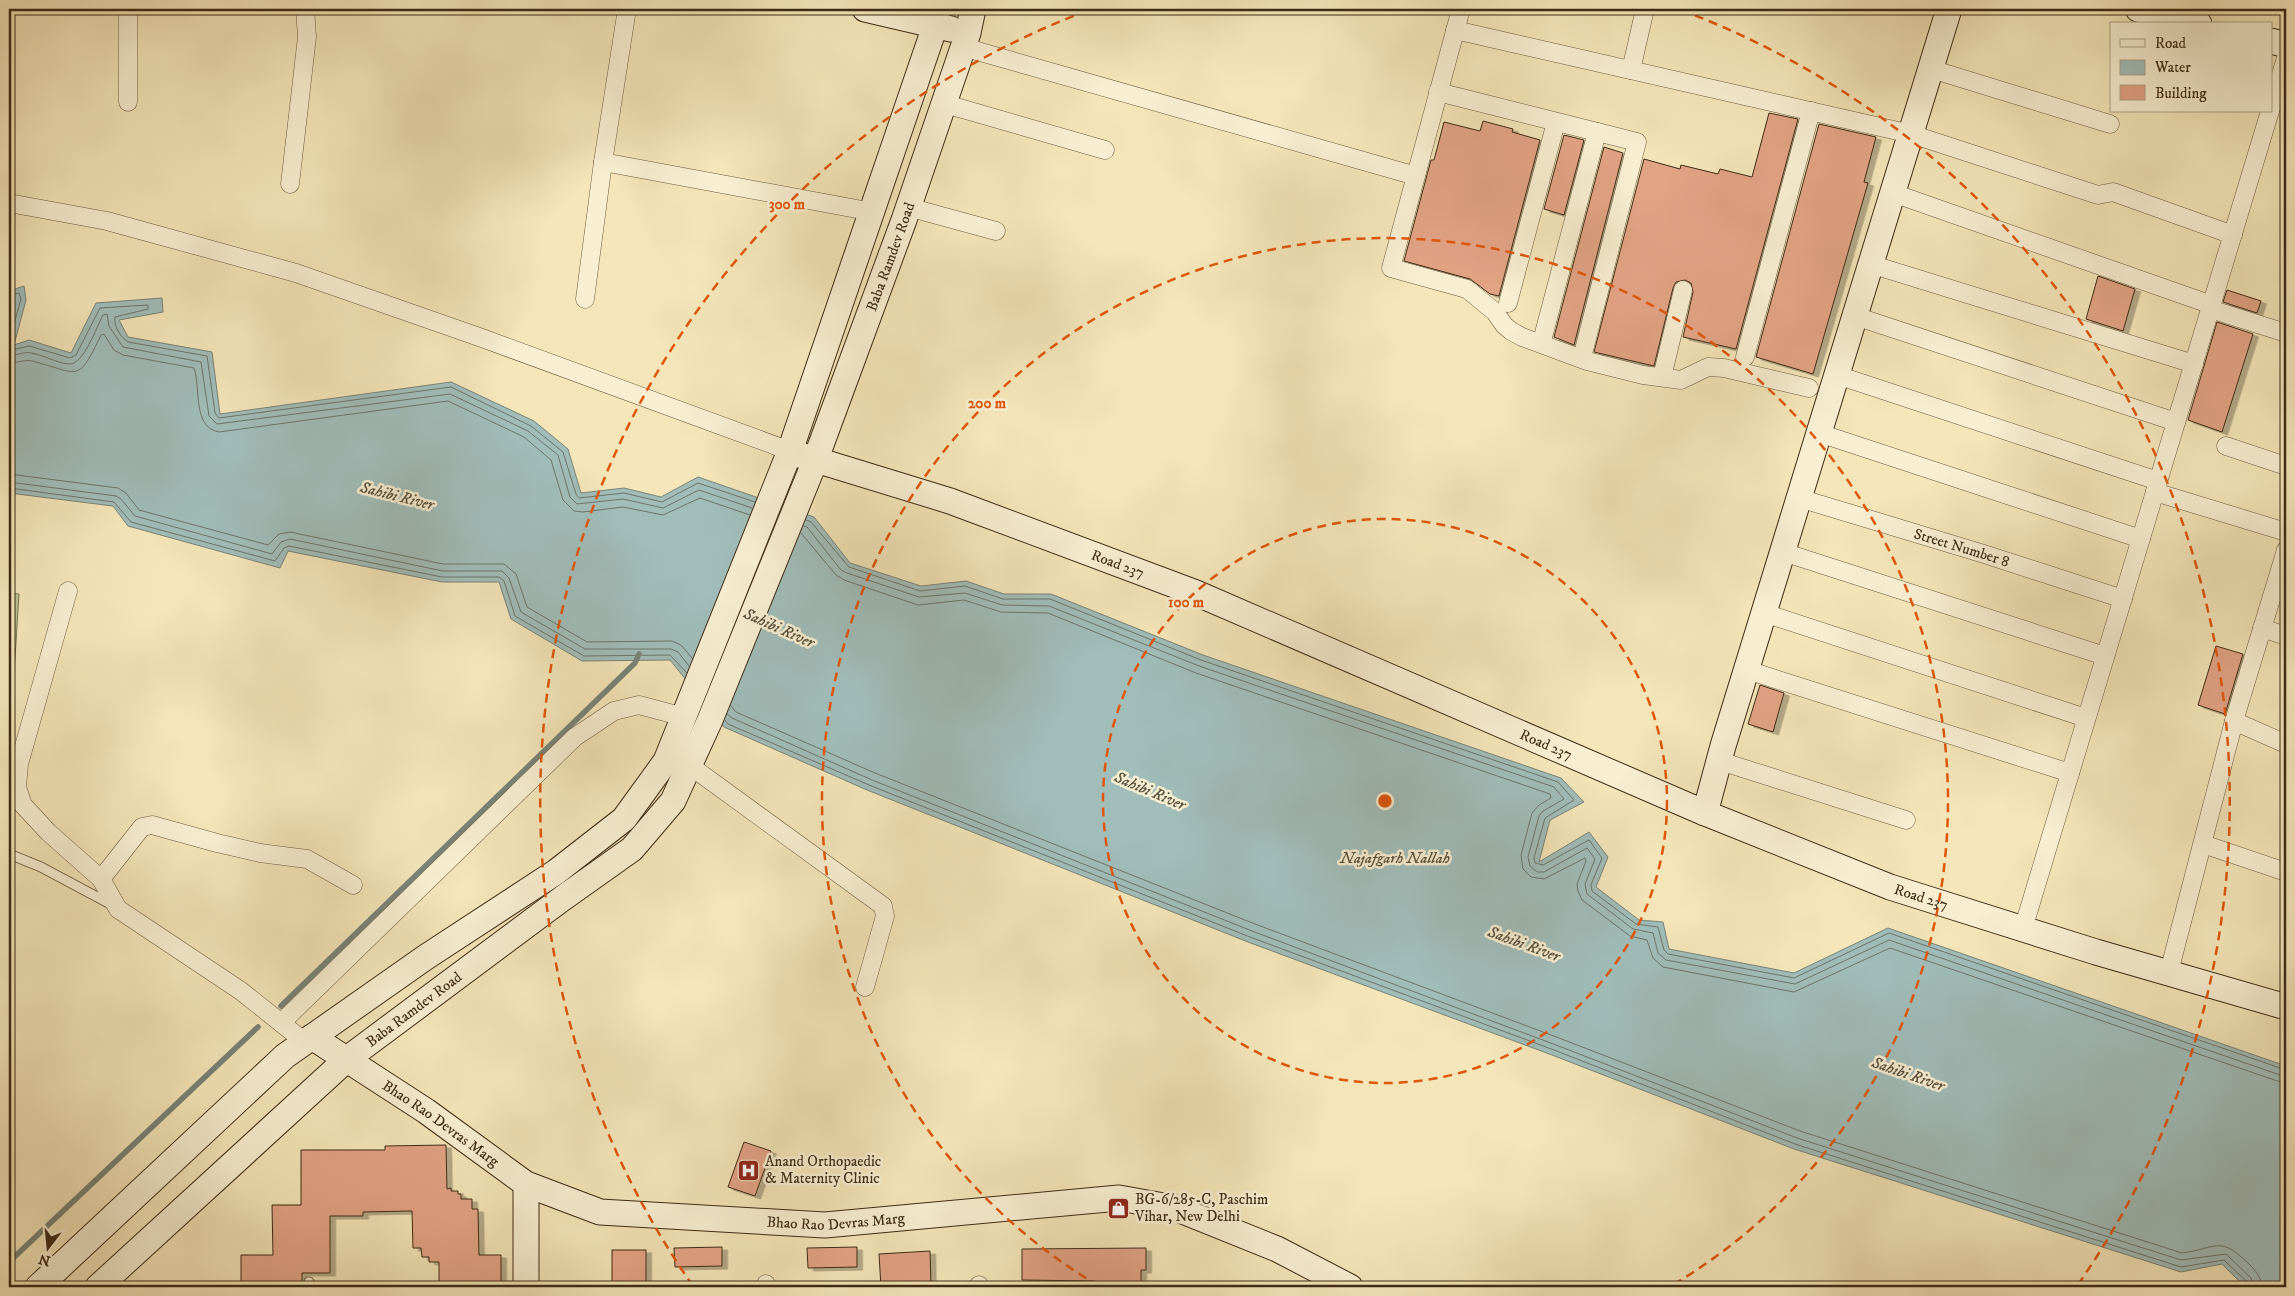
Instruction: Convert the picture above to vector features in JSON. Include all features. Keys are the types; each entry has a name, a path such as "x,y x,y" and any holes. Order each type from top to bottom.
{"street":[{"path":"128,9 128,102"},
{"path":"290,184 307,37 305,9"},
{"path":"585,299 603,162 627,9"},
{"path":"865,9 969,21 1416,176"},
{"path":"1461,9 1391,268 1467,289 1495,312 1504,325 1522,337 1587,361 1643,375 1681,380 1708,367 1724,368 1809,388"},
{"path":"1631,70 1645,9"},
{"path":"1705,813 1870,264 1950,9"},
{"path":"2138,9 2191,22"},
{"path":"38,1287 285,1056 426,957 556,872 624,819 666,761 790,451 873,212 937,17"},
{"name":"Baba Ramdev Road","path":"98,1287 348,1059 563,898 632,849 673,801 707,727 815,461 908,207 969,21"},
{"path":"1455,30 1911,134 2098,195 2113,192 2233,234"},
{"path":"2272,41 2286,45"},
{"path":"2272,107 2286,58"},
{"path":"1931,69 2110,124"},
{"path":"1438,92 1637,142 1584,350"},
{"path":"942,103 1106,150"},
{"path":"1745,356 1810,111"},
{"path":"2023,929 2270,112"},
{"path":"1508,303 1556,122"},
{"path":"1543,337 1597,132"},
{"path":"603,162 873,212"},
{"path":"1893,193 2286,333"},
{"path":"9,203 107,221 296,273 482,338 790,451"},
{"path":"908,207 996,231"},
{"path":"1870,264 2194,364"},
{"path":"1662,377 1683,290"},
{"path":"1855,316 2176,422"},
{"path":"1837,374 2286,532"},
{"path":"1819,433 2141,540"},
{"path":"2226,446 2286,466"},
{"name":"Road 237","path":"790,451 815,461 950,501 1196,593 1705,813 1890,887 2023,929 2286,1007"},
{"name":"Street Number 8","path":"1799,498 1984,554 2123,599"},
{"path":"2168,972 2204,844 2234,720 2286,550"},
{"path":"1783,552 2105,656"},
{"path":"68,591 19,764 17,787 23,805 34,818 101,879 118,909 241,991 281,1023 308,1040"},
{"path":"1764,613 2086,718"},
{"path":"2262,628 2286,636"},
{"path":"1747,670 2070,773"},
{"path":"281,1023 575,737 614,711 638,704 685,713 707,727"},
{"path":"2234,720 2286,744"},
{"path":"1720,761 1906,820"},
{"path":"689,765 883,906 885,916 865,987"},
{"path":"101,879 142,827 152,825 234,847 308,859 353,885"},
{"path":"2204,844 2286,872"},
{"name":"Bhao Rao Devras Marg","path":"308,1040 348,1059 426,1111 526,1184 600,1212 825,1225 1119,1198 1175,1208 1276,1249 1350,1287"},
{"path":"526,1184 526,1287"}],"lane":[{"path":"9,854 41,867 118,909"}],"green space":[{"path":"9,593 19,594 9,755"}],"water":[{"name":"Najafgarh Nallah","path":"24,286 26,300 14,345 29,340 71,353 96,303 162,298 163,312 119,320 128,337 212,352 220,414 451,382 534,421 568,449 581,493 624,488 661,497 698,477 814,517 850,563 921,586 966,581 1004,594 1051,594 1203,655 1561,778 1584,802 1550,820 1539,862 1589,832 1608,857 1596,887 1639,920 1663,922 1669,949 1794,973 1888,928 2286,1066 2286,1287 2245,1287 2222,1264 2181,1272 1794,1149 1552,1055 1248,942 867,790 724,727 670,660 582,661 511,619 499,582 442,582 288,551 280,568 128,526 113,506 9,493 9,291"}],"building":[{"path":"1769,113 1798,119 1736,349 1683,337 1693,292 1691,283 1685,280 1676,282 1673,288 1654,366 1594,352 1644,159 1680,169 1681,165 1718,174 1720,169 1752,177"},
{"path":"1483,121 1513,129 1512,132 1540,140 1499,296 1490,294 1470,279 1404,261 1431,160 1434,160 1444,122 1480,131"},
{"path":"1819,124 1876,137 1864,182 1868,183 1813,374 1756,357"},
{"path":"1564,135 1584,140 1564,215 1544,209"},
{"path":"1604,147 1623,153 1574,345 1554,337"},
{"path":"2098,276 2135,289 2123,331 2086,319"},
{"path":"2227,290 2261,301 2257,313 2223,302"},
{"path":"2217,322 2253,334 2222,432 2188,420"},
{"path":"2216,646 2243,654 2225,714 2198,705"},
{"path":"1760,685 1784,693 1773,732 1748,724"},
{"path":"744,1142 771,1151 755,1196 728,1187"},
{"path":"446,1145 447,1189 451,1188 451,1191 458,1191 458,1194 461,1194 461,1199 472,1199 472,1209 478,1209 479,1255 501,1255 501,1285 496,1285 496,1287 439,1287 439,1262 429,1262 429,1257 422,1257 421,1248 413,1248 412,1211 363,1212 363,1216 330,1216 330,1273 302,1273 302,1287 241,1287 241,1255 273,1255 272,1205 301,1205 301,1150 385,1150 385,1146"},
{"path":"722,1247 722,1266 675,1267 674,1248"},
{"path":"857,1247 857,1267 808,1268 807,1248"},
{"path":"1146,1248 1146,1270 1141,1270 1141,1287 1095,1287 1095,1281 1022,1280 1022,1249"},
{"path":"612,1250 646,1250 646,1287 612,1287"},
{"path":"930,1251 931,1287 881,1287 879,1254"}],"waterway":[{"path":"281,1006 635,663 639,654"},
{"path":"9,1262 258,1027"}],"place":[{"name":"Anand Orthopaedic & Maternity Clinic","path":"749,1170"},
{"name":"BG-6/285-C, Paschim Vihar, New Delhi","path":"1119,1208"}],"water label":[{"name":"Sahibi River","path":"397,496"},
{"name":"Sahibi River","path":"779,628"},
{"name":"Sahibi River","path":"1150,791"},
{"name":"Sahibi River","path":"1524,944"},
{"name":"Sahibi River","path":"1908,1074"}]}
